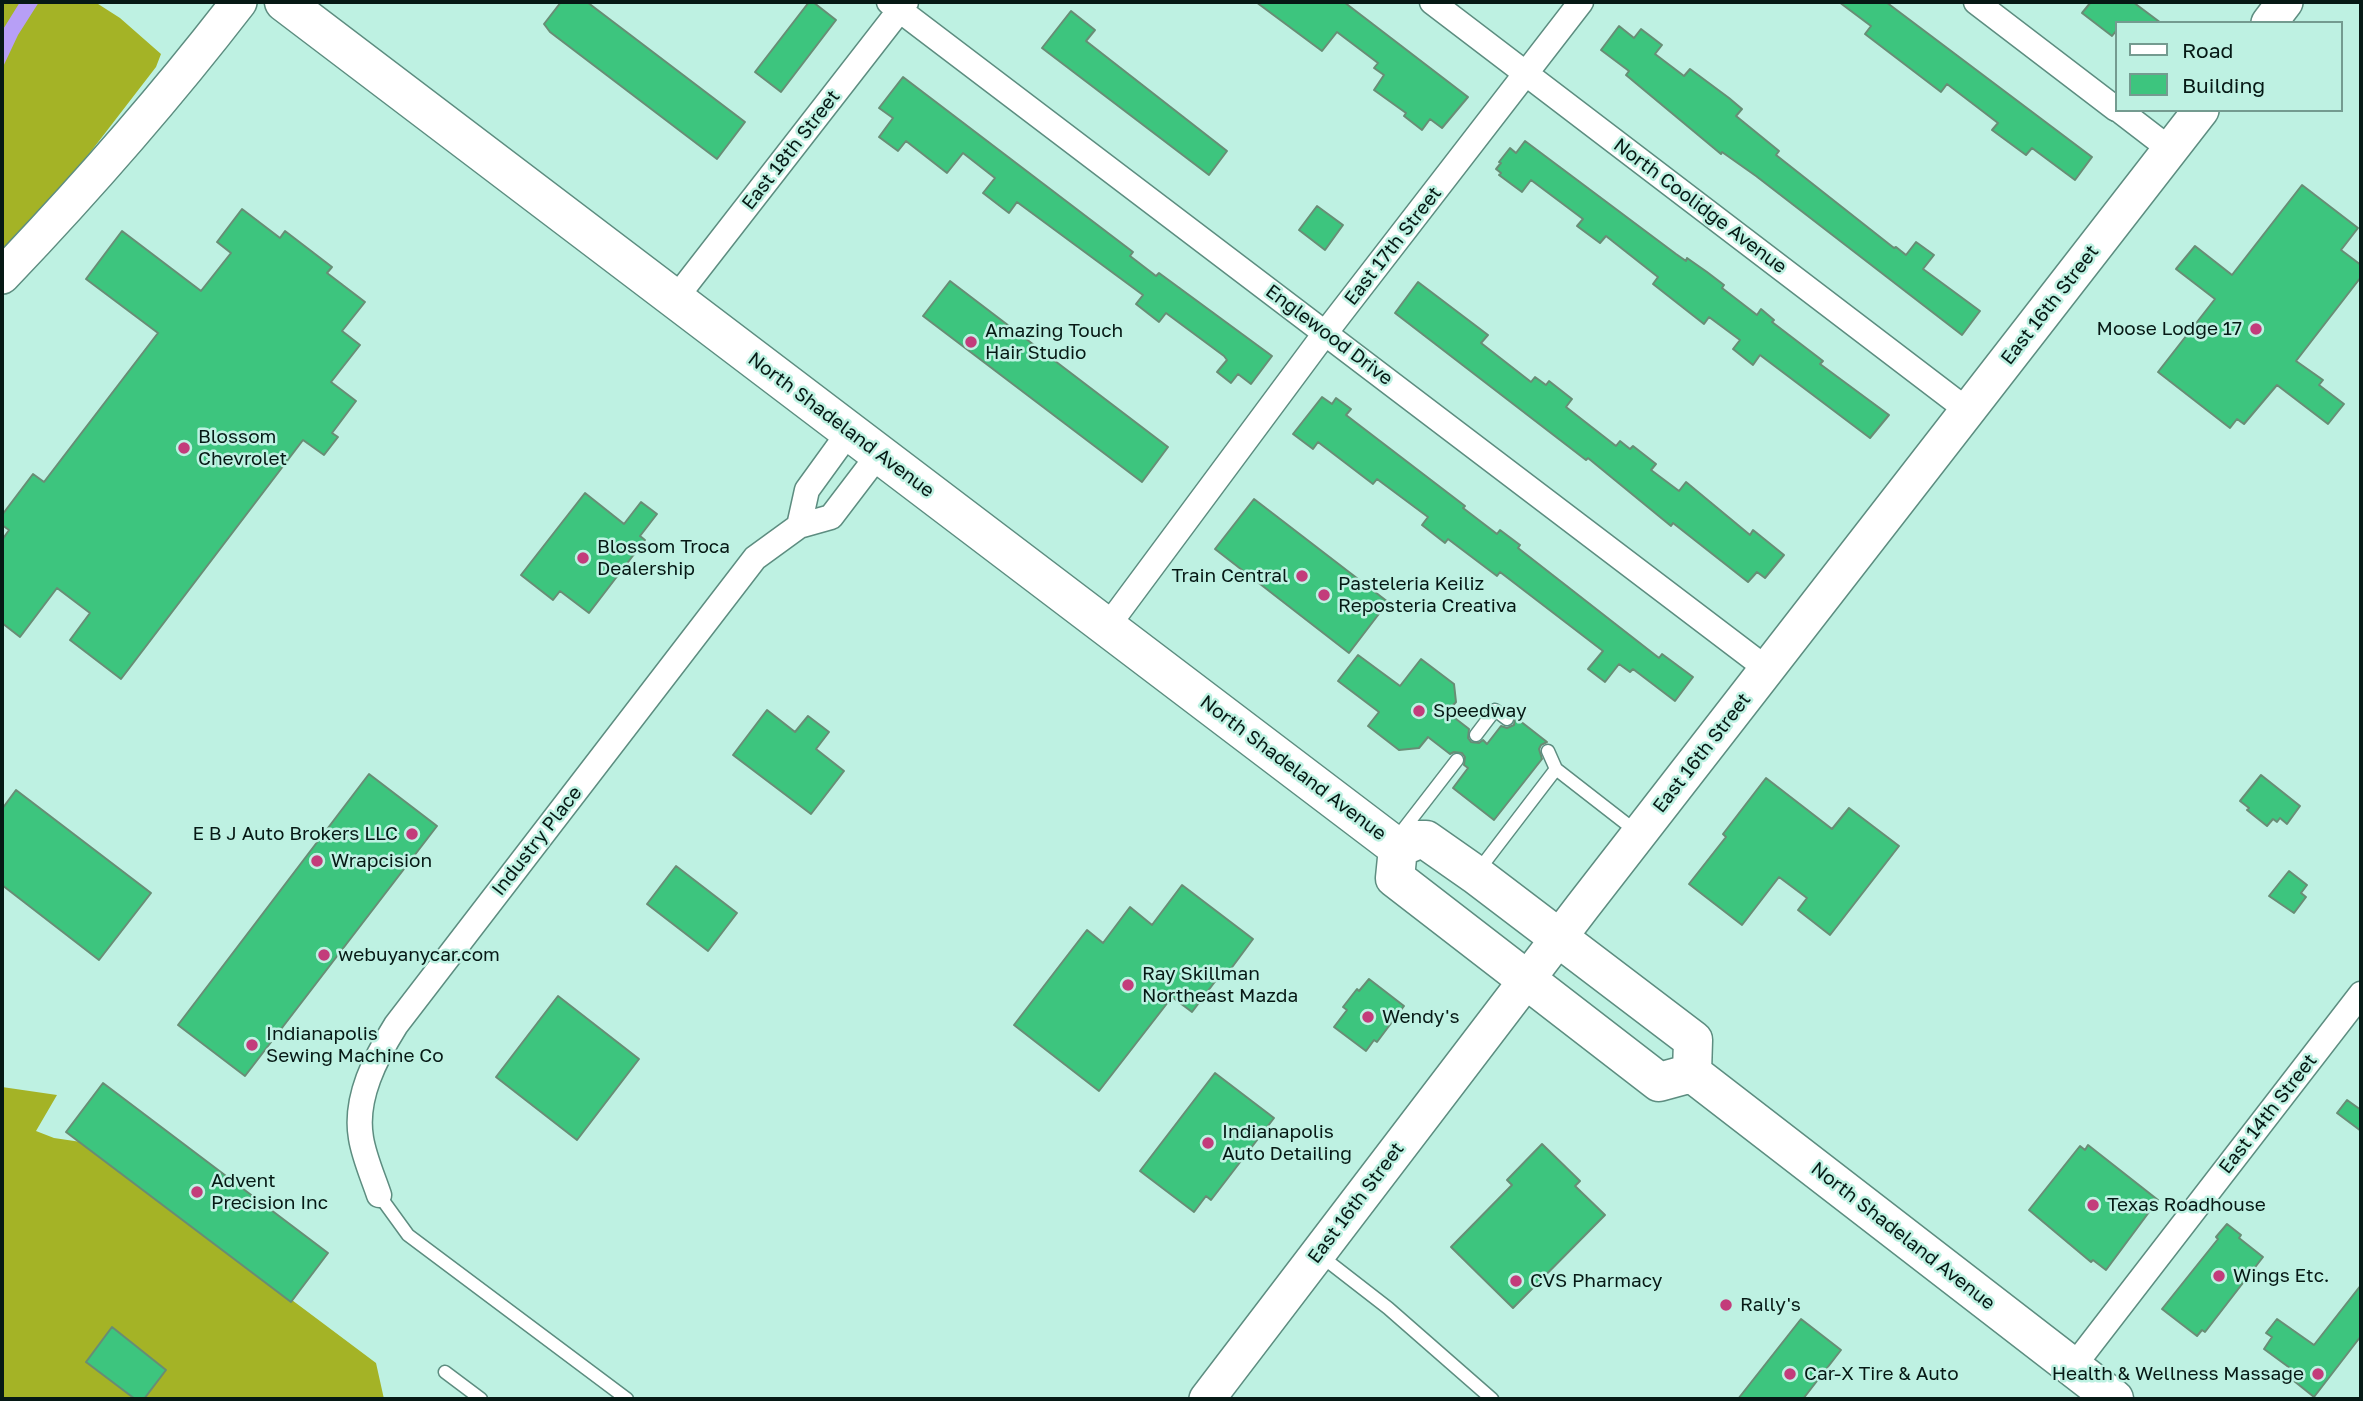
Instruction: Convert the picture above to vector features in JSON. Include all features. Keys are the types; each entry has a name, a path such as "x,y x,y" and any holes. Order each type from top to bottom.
{"main road":[{"name":"North Shadeland Avenue","path":"284,2 1395,846"},
{"name":"North Shadeland Avenue","path":"1395,846 1426,840 1476,874 1693,1040 1692,1073"},
{"name":"North Shadeland Avenue","path":"1395,846 1395,878 1659,1082 1692,1073"},
{"name":"North Shadeland Avenue","path":"1692,1073 2114,1399"}],"street":[{"path":"2,276 169,91 239,2"},
{"name":"North Coolidge Avenue","path":"1432,2 1967,410"},
{"name":"East 17th Street","path":"1107,627 1326,332 1581,2"},
{"path":"1976,2 2114,107"},
{"path":"2271,21 2285,2"},
{"name":"East 18th Street","path":"676,299 898,4"},
{"name":"Englewood Drive","path":"898,4 1767,669"},
{"path":"2121,112 2171,150"},
{"name":"East 16th Street","path":"1207,1399 1526,979 2200,112"},
{"path":"799,526 807,490 864,443"},
{"name":"Industry Place","path":"379,1195 361,1137 362,1103 370,1073 396,1025 755,558 799,526 831,517 864,443"},
{"name":"East 14th Street","path":"2073,1367 2361,994"}],"lane":[{"path":"1476,735 1496,710 1507,719"},
{"path":"1548,751 1556,769 1639,833"},
{"path":"1395,846 1457,760"},
{"path":"1476,874 1556,769"},
{"path":"379,1195 408,1235 627,1399"},
{"path":"1318,1253 1388,1308 1492,1399"},
{"path":"445,1372 481,1399"}],"green space":[{"path":"2,2 95,2 120,18 161,54 156,67 62,189 2,252"},
{"path":"2,1087 57,1095 36,1131 54,1138 81,1142 376,1363 384,1399 2,1399"}],"shaded area":[{"path":"20,2 39,2 18,35 2,69 2,31"}],"building":[{"path":"561,2 587,2 745,122 717,159 550,32 544,24"},
{"path":"809,2 813,2 836,20 781,92 755,72"},
{"path":"1256,2 1344,2 1468,97 1442,128 1430,119 1422,130 1404,116 1406,113 1374,90 1384,75 1374,68 1378,63 1337,32 1322,51"},
{"path":"1839,2 1886,2 2092,157 2075,180 2032,148 2026,155 1992,130 1998,123 1947,84 1941,92 1865,34 1871,26"},
{"path":"2091,2 2133,2 2158,21 2114,21 2112,36 2082,13"},
{"path":"1071,11 1095,30 1086,41 1227,151 1209,175 1042,48"},
{"path":"1619,26 1634,38 1641,29 1662,45 1655,54 1684,76 1690,69 1729,98 1742,109 1736,116 1779,151 1776,155 1894,248 1906,255 1916,242 1934,255 1923,269 1980,311 1962,335 1756,176 1722,152 1721,154 1626,75 1629,71 1601,50"},
{"path":"903,77 1133,252 1130,256 1156,276 1159,273 1272,356 1251,384 1238,374 1231,383 1217,372 1227,360 1224,356 1166,313 1159,322 1136,304 1143,295 1017,202 1009,213 983,193 995,178 963,153 947,173 906,141 898,151 879,137 893,118 879,108"},
{"path":"1525,141 1676,254 1707,272 1724,285 1722,288 1757,315 1761,309 1774,320 1772,322 1823,361 1820,364 1889,415 1870,438 1760,355 1753,365 1733,349 1740,340 1709,317 1704,324 1653,284 1658,277 1606,236 1600,243 1577,226 1583,219 1531,180 1522,192 1499,175 1501,173 1496,169 1501,163 1499,162 1510,148 1516,153"},
{"name":"Moose Lodge 17","path":"2302,185 2358,228 2341,250 2361,265 2361,277 2296,361 2323,380 2319,385 2344,404 2328,424 2277,385 2244,424 2237,419 2230,428 2158,372 2215,299 2176,269 2195,246 2232,275"},
{"path":"1317,206 1343,225 1325,250 1299,230"},
{"name":"Blossom Chevrolet","path":"242,209 280,238 285,231 332,267 327,273 365,302 342,331 360,345 331,382 356,401 332,433 338,437 324,455 303,440 121,679 70,640 90,613 57,588 20,637 2,623 2,540 9,530 2,525 2,515 33,474 44,482 158,333 86,279 122,231 201,291 231,253 217,242"},
{"path":"950,281 1168,447 1142,482 923,316"},
{"path":"1418,282 1488,335 1481,343 1531,382 1535,377 1546,385 1549,381 1572,399 1566,407 1616,446 1620,441 1630,449 1633,446 1656,464 1651,470 1679,491 1686,482 1750,535 1753,530 1784,555 1765,578 1757,572 1748,582 1673,523 1671,526 1588,458 1586,460 1395,313"},
{"path":"1322,397 1332,404 1336,398 1351,409 1346,415 1465,506 1463,508 1497,534 1500,530 1520,545 1518,548 1659,658 1662,654 1693,677 1675,701 1633,669 1630,672 1619,664 1605,682 1588,669 1603,651 1500,572 1497,576 1448,539 1445,543 1422,525 1428,517 1377,479 1373,484 1318,442 1313,449 1293,434"},
{"name":"Blossom Troca Dealership","path":"585,493 624,524 641,502 657,514 640,536 645,540 589,613 560,591 553,600 521,575"},
{"name":"Train Central","path":"1254,499 1388,602 1349,653 1215,549"},
{"path":"1358,655 1400,686 1421,659 1454,684 1456,702 1447,712 1469,729 1468,738 1471,742 1479,743 1483,740 1487,744 1501,726 1507,728 1514,725 1515,717 1547,742 1539,749 1542,759 1494,820 1453,788 1468,768 1464,765 1465,757 1462,753 1450,754 1428,737 1419,748 1399,750 1368,726 1379,712 1338,681"},
{"path":"767,710 795,732 808,716 829,732 816,749 844,771 811,814 733,755"},
{"path":"369,774 437,826 245,1076 178,1025"},
{"path":"2261,775 2300,806 2287,824 2280,818 2277,822 2273,819 2267,826 2240,801"},
{"path":"1766,778 1832,829 1849,808 1899,846 1830,935 1798,910 1807,898 1779,877 1742,925 1689,884 1726,837 1723,834"},
{"path":"16,790 151,893 99,960 2,885 2,809"},
{"path":"676,866 737,913 708,951 647,904"},
{"path":"2289,871 2307,885 2301,893 2306,897 2294,913 2269,896"},
{"name":"Ray Skillman Northeast Mazda","path":"1182,885 1253,939 1227,974 1223,971 1192,1012 1172,997 1099,1091 1014,1025 1087,930 1103,943 1130,907 1152,925"},
{"name":"Wendy's","path":"1369,979 1404,1006 1377,1042 1374,1040 1366,1051 1334,1027 1347,1010 1343,1007"},
{"path":"558,996 639,1059 577,1140 496,1077"},
{"name":"Indianapolis Auto Detailing","path":"1215,1073 1274,1118 1211,1200 1206,1196 1194,1212 1140,1171"},
{"name":"Advent Precision Inc","path":"103,1083 328,1253 291,1302 66,1132"},
{"path":"2347,1100 2361,1110 2361,1131 2337,1113"},
{"name":"CVS Pharmacy","path":"1542,1144 1580,1181 1575,1186 1605,1215 1513,1308 1451,1247 1512,1185 1507,1180"},
{"name":"Texas Roadhouse","path":"2088,1145 2158,1200 2106,1270 2093,1260 2091,1262 2029,1210 2080,1146 2085,1150"},
{"name":"Wings Etc.","path":"2227,1224 2241,1235 2239,1238 2263,1257 2205,1332 2202,1330 2197,1336 2162,1309"},
{"path":"2361,1285 2361,1336 2314,1397 2289,1377 2294,1371 2264,1349 2272,1337 2266,1333 2277,1319 2314,1345"},
{"name":"Car-X Tire & Auto","path":"1801,1319 1841,1350 1803,1399 1738,1399"},
{"path":"112,1327 166,1370 144,1399 135,1399 86,1362"}],"place":[{"name":"Moose Lodge 17","path":"2256,329"},
{"name":"Amazing Touch Hair Studio","path":"971,342"},
{"name":"Blossom Chevrolet","path":"184,448"},
{"name":"Blossom Troca Dealership","path":"583,558"},
{"name":"Train Central","path":"1302,576"},
{"name":"Pasteleria Keiliz Reposteria Creativa","path":"1324,595"},
{"name":"Speedway","path":"1419,711"},
{"name":"E B J Auto Brokers LLC","path":"412,834"},
{"name":"Wrapcision","path":"317,861"},
{"name":"webuyanycar.com","path":"324,955"},
{"name":"Ray Skillman Northeast Mazda","path":"1128,985"},
{"name":"Wendy's","path":"1368,1017"},
{"name":"Indianapolis Sewing Machine Co","path":"252,1045"},
{"name":"Indianapolis Auto Detailing","path":"1208,1143"},
{"name":"Advent Precision Inc","path":"197,1192"},
{"name":"Texas Roadhouse","path":"2093,1205"},
{"name":"Wings Etc.","path":"2219,1276"},
{"name":"CVS Pharmacy","path":"1516,1281"},
{"name":"Rally's","path":"1726,1305"},
{"name":"Car-X Tire & Auto","path":"1790,1374"},
{"name":"Health & Wellness Massage","path":"2318,1374"}]}
